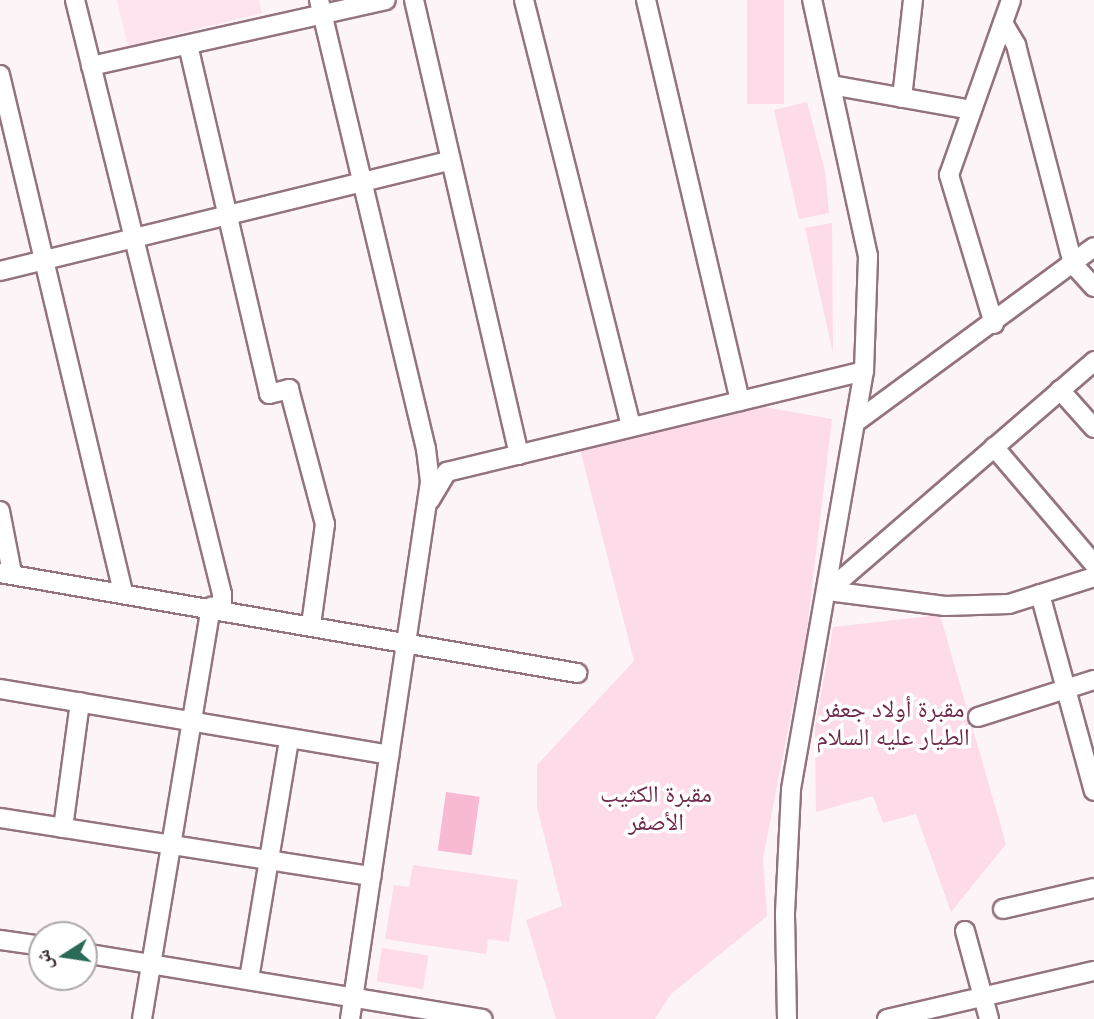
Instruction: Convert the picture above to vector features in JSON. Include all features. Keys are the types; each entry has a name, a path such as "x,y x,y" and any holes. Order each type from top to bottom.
{"street":[{"path":"75,0 132,240 222,594 216,608 192,720 142,1019"},
{"path":"91,66 188,45 321,8 386,0"},
{"path":"414,0 519,455"},
{"path":"524,0 631,427"},
{"path":"646,0 740,401"},
{"path":"787,1019 785,913 791,789 828,591 864,371 868,256 812,0"},
{"path":"902,98 913,0"},
{"path":"994,324 949,175 1011,0"},
{"path":"321,8 426,449 426,506 351,1019"},
{"path":"1003,23 1016,45 1073,264 1094,287"},
{"path":"188,45 269,394 289,389 326,524 311,625"},
{"path":"0,75 123,592"},
{"path":"831,85 972,110"},
{"path":"0,271 451,160"},
{"path":"856,422 994,324 1094,247"},
{"path":"828,591 1094,361"},
{"path":"426,506 447,472 864,371"},
{"path":"1060,390 1094,428"},
{"path":"995,447 1094,564"},
{"path":"0,511 6,573 578,673"},
{"path":"828,591 945,606 1009,604 1094,578"},
{"path":"1040,594 1094,788"},
{"path":"978,717 1094,680"},
{"path":"0,689 389,755"},
{"path":"62,828 80,702"},
{"path":"249,979 289,739"},
{"path":"0,818 371,876"},
{"path":"1003,909 1094,888"},
{"path":"965,931 989,1019"},
{"path":"0,940 28,944"},
{"path":"98,955 483,1019"},
{"path":"887,1019 1094,971"}],"shaded area":[{"path":"117,0 259,0 262,13 128,46"},
{"path":"446,792 480,797 471,855 438,850"}],"green space":[{"path":"747,0 784,0 784,104 747,104"},
{"path":"807,102 825,171 829,213 799,219 774,110"},
{"path":"832,223 833,353 805,228"},
{"name":"مقبرة الكثيب الأصفر","path":"764,407 832,419 806,637 763,858 767,916 671,994 655,1019 556,1019 526,920 562,906 537,807 537,765 634,661 580,449"},
{"name":"مقبرة أولاد جعفر الطيار عليه السلام","path":"940,615 1006,844 951,912 916,814 883,823 873,796 816,812 815,728 833,627"},
{"path":"413,865 518,880 509,942 488,939 486,954 385,939 394,885 409,887"},
{"path":"382,948 428,955 423,989 377,982"}]}
